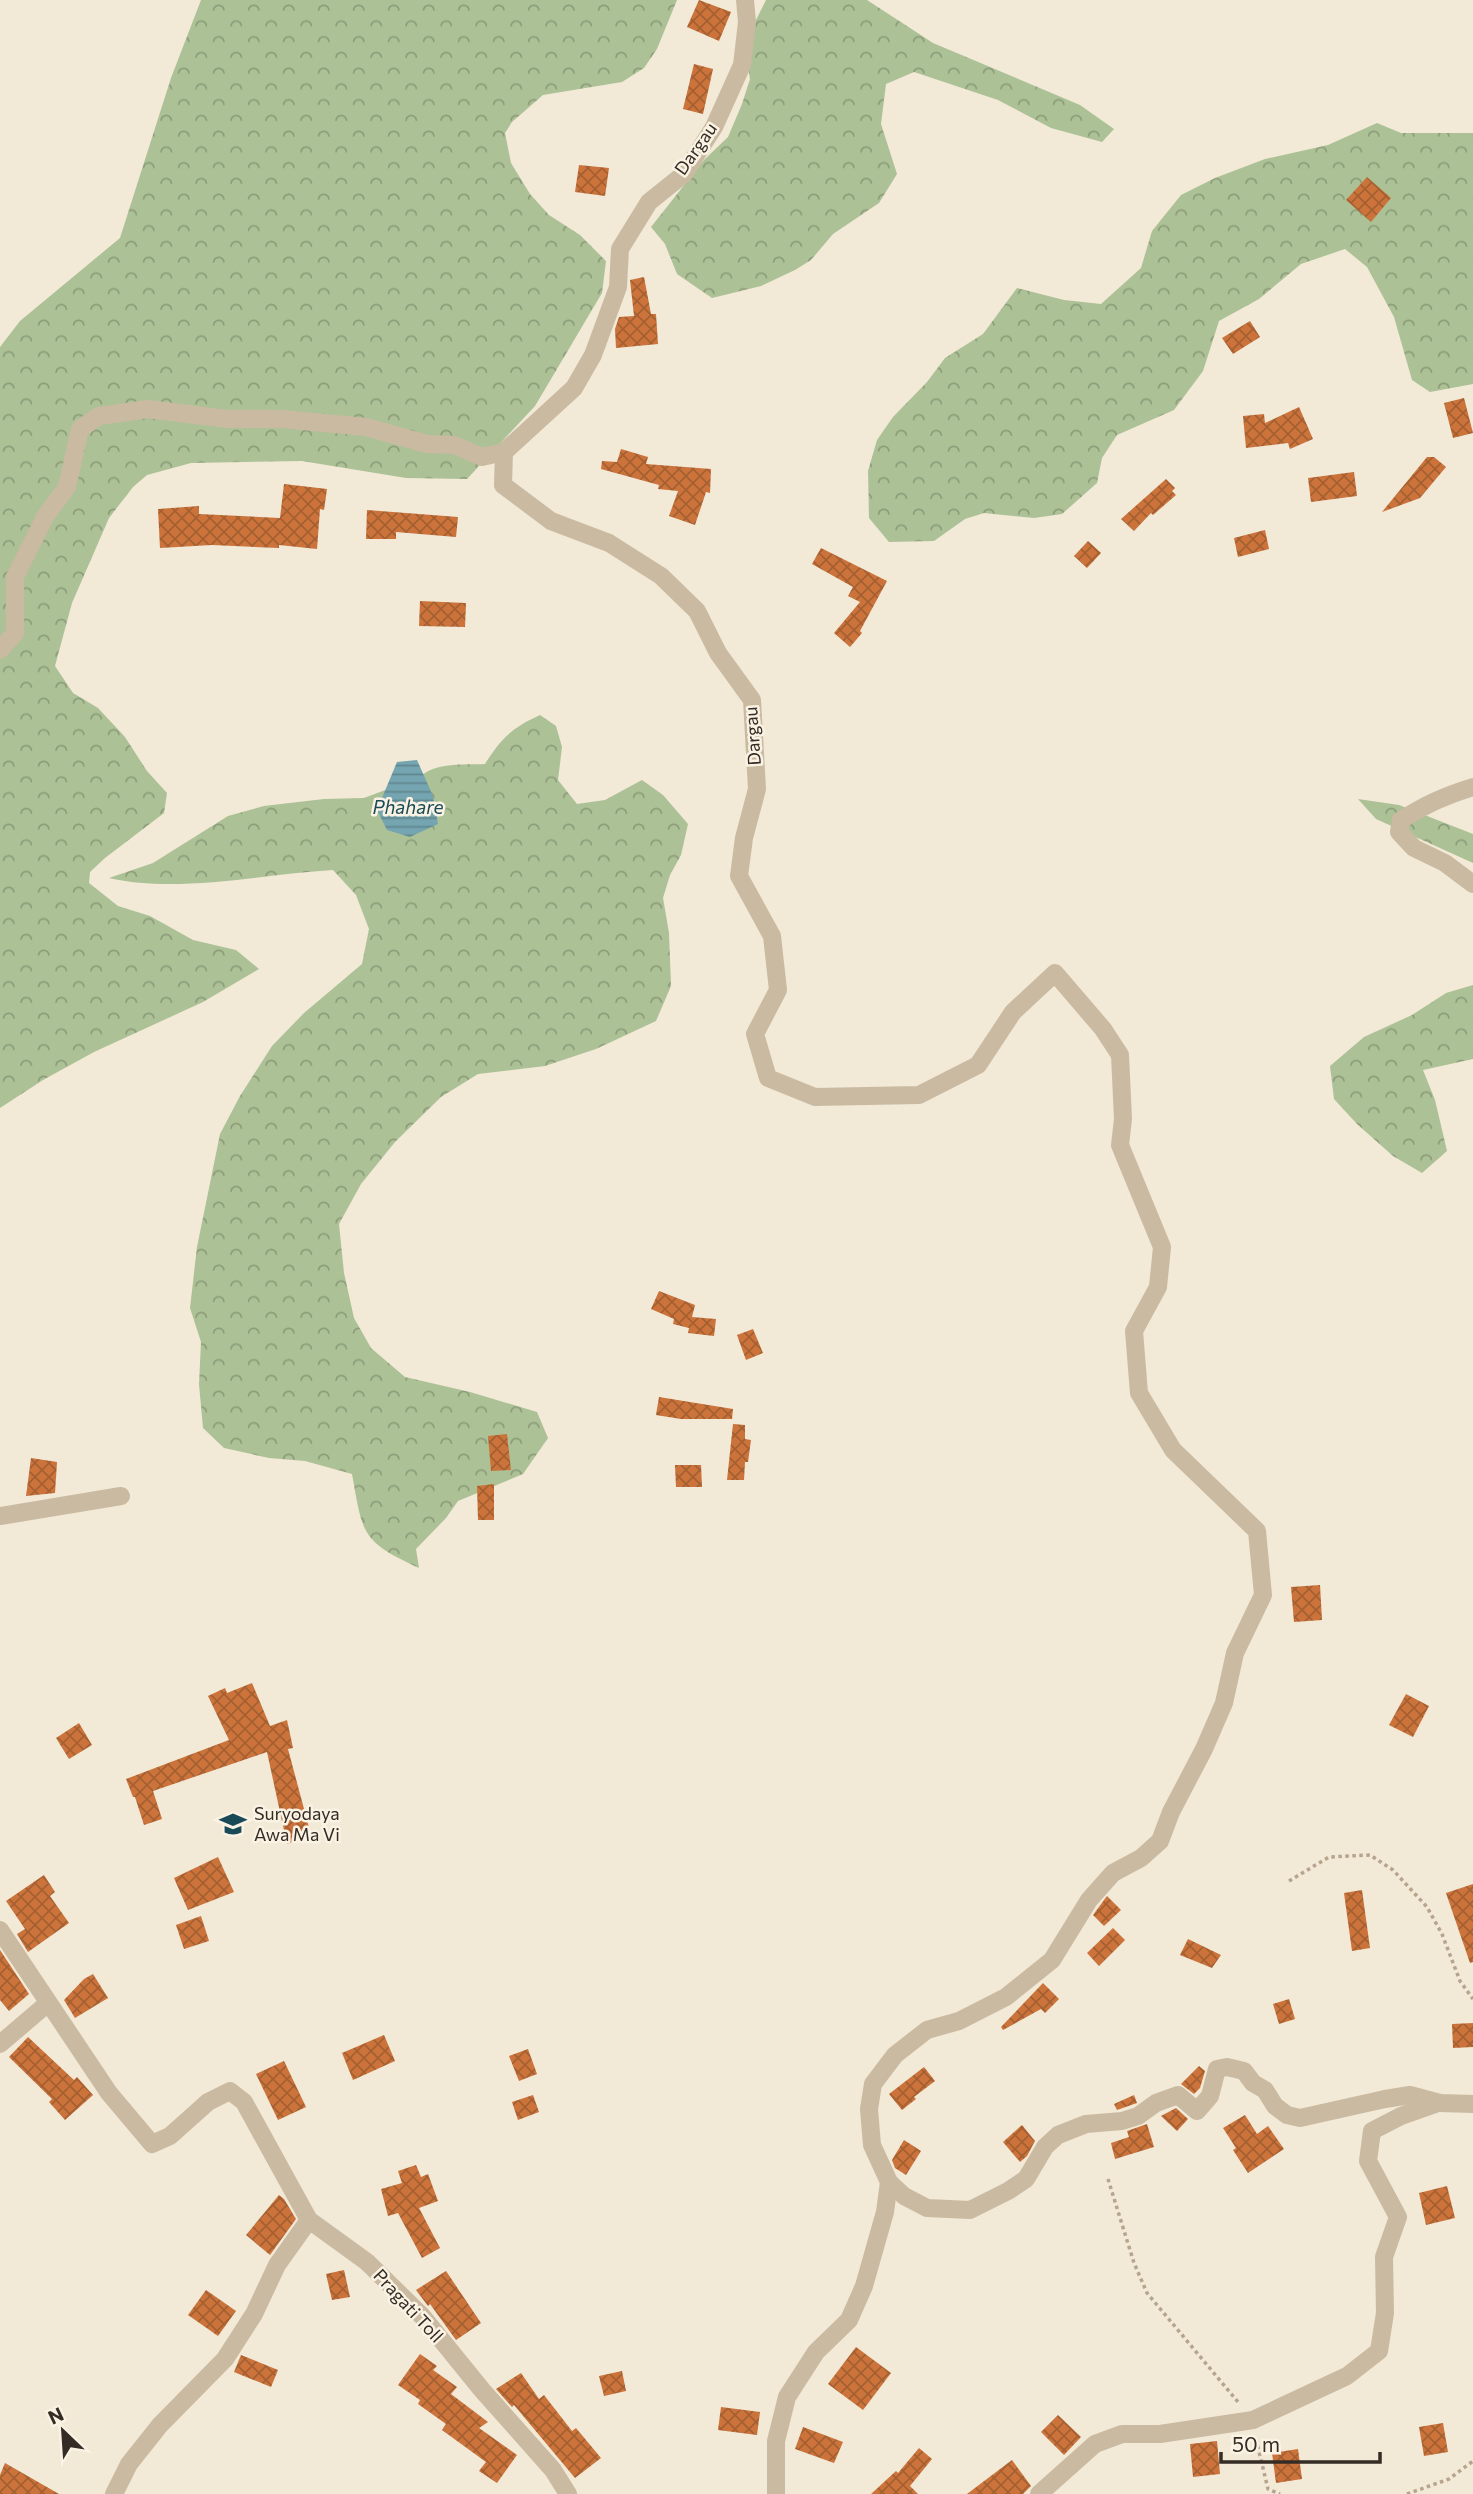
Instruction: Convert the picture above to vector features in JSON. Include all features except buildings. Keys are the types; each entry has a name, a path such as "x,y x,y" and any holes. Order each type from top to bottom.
{"street":[{"name":"Dargau","path":"745,0 747,22 742,65 714,127 684,174 649,202 621,249 618,287 593,355 574,388 504,452 503,485 551,521 609,543 662,576 697,611 718,653 752,700 757,789 744,838 739,876 772,936 778,990 755,1034 768,1077 815,1097 919,1096 978,1065 1013,1012 1055,973 1103,1029 1120,1055 1123,1119 1120,1145 1162,1247 1158,1287 1134,1331 1139,1393 1173,1450 1257,1531 1263,1595 1235,1653 1224,1703 1204,1749 1171,1812 1160,1841 1140,1858 1113,1873 1089,1900 1052,1961 1006,1997 959,2021 927,2030 895,2055 873,2084 869,2109 872,2145 890,2182"},
{"path":"0,650 15,634 15,577 45,517 67,486 80,429 99,416 148,409 227,419 282,419 366,427 427,444 454,445 482,457 504,452"},
{"path":"1473,787 1438,798 1401,820 1399,832 1414,848 1446,863 1473,884"},
{"path":"0,1516 121,1496"},
{"path":"0,1930 48,2003 0,2044"},
{"name":"Pragati Toll","path":"48,2003 109,2093 152,2144 170,2136 208,2102 230,2091 244,2102 309,2220 367,2262 422,2316 482,2390 553,2470 568,2494"},
{"path":"890,2182 904,2196 927,2208 970,2210 1026,2179 1045,2147 1058,2135 1070,2129 1139,2116 1156,2103 1178,2095 1197,2111 1210,2096 1217,2069 1227,2067 1244,2071 1253,2083 1265,2090 1275,2106 1287,2115 1300,2118 1410,2095 1440,2103 1473,2104"},
{"path":"1039,2494 1096,2444 1122,2434 1160,2434 1253,2420 1347,2376 1379,2351 1385,2313 1384,2257 1398,2217 1368,2161 1372,2131 1401,2116 1440,2103"},
{"path":"776,2494 776,2441 787,2397 816,2352 849,2320 864,2286 885,2212 890,2182"},
{"path":"114,2494 129,2464 160,2425 225,2359 254,2314 276,2265 309,2220"}],"path":[{"path":"1289,1881 1329,1857 1370,1855 1393,1870 1427,1907 1442,1934 1460,1980 1473,1999"},
{"path":"1108,2179 1134,2263 1147,2292 1253,2420 1261,2467 1268,2489 1280,2494"},
{"path":"1407,2494 1449,2479 1473,2461"}],"green space":[{"path":"201,0 677,0 657,49 644,68 622,82 543,95 512,122 505,133 511,163 530,194 549,215 580,235 606,261 602,293 535,406 467,479 406,478 302,461 191,463 147,475 133,487 109,518 72,603 55,666 73,693 98,708 125,737 147,771 167,793 164,813 90,872 89,883 118,906 150,916 193,940 236,950 259,969 203,1002 94,1052 0,1108 0,347 20,321 120,238 171,78"},
{"path":"766,0 867,0 933,43 1080,105 1114,129 1102,142 1051,128 998,100 914,72 886,84 881,124 897,174 879,203 833,234 811,260 795,270 761,286 712,298 677,274 665,244 651,227 704,160 728,137 750,79 744,44"},
{"path":"1377,123 1401,133 1473,133 1473,384 1430,392 1412,380 1394,317 1367,267 1345,249 1301,264 1259,299 1219,321 1203,371 1174,410 1117,435 1102,458 1097,483 1062,514 1034,518 984,513 965,519 934,541 889,542 869,518 868,471 877,440 893,417 927,382 945,358 983,334 1017,288 1064,300 1101,304 1141,268 1152,231 1181,195 1215,178 1265,159 1328,145"},
{"path":"540,715 556,726 562,747 558,780 577,804 605,800 642,780 663,795 688,824 681,855 670,875 663,898 669,933 671,986 656,1021 596,1049 545,1066 478,1074 441,1097 395,1142 361,1184 339,1224 344,1273 354,1318 371,1348 405,1377 470,1392 537,1412 548,1438 523,1474 458,1501 446,1518 416,1549 419,1568 386,1551 368,1534 359,1511 352,1474 305,1461 269,1458 224,1448 203,1428 199,1384 201,1342 190,1308 197,1247 220,1134 240,1096 272,1046 304,1013 362,964 369,929 356,895 333,870 192,884 109,878 153,863 228,816 264,806 324,799 364,798 434,769 451,765 485,764 508,735"},
{"path":"1358,799 1399,805 1473,834 1473,863 1376,819"},
{"path":"1473,985 1473,1059 1423,1070 1435,1100 1447,1151 1422,1173 1393,1156 1334,1099 1330,1066 1364,1037 1412,1015 1446,993"}],"water":[{"name":"Phahare","path":"417,760 433,796 438,824 410,837 387,830 377,810 397,762"}],"place":[{"name":"Suryodaya Awa Ma Vi","path":"233,1824"}]}
